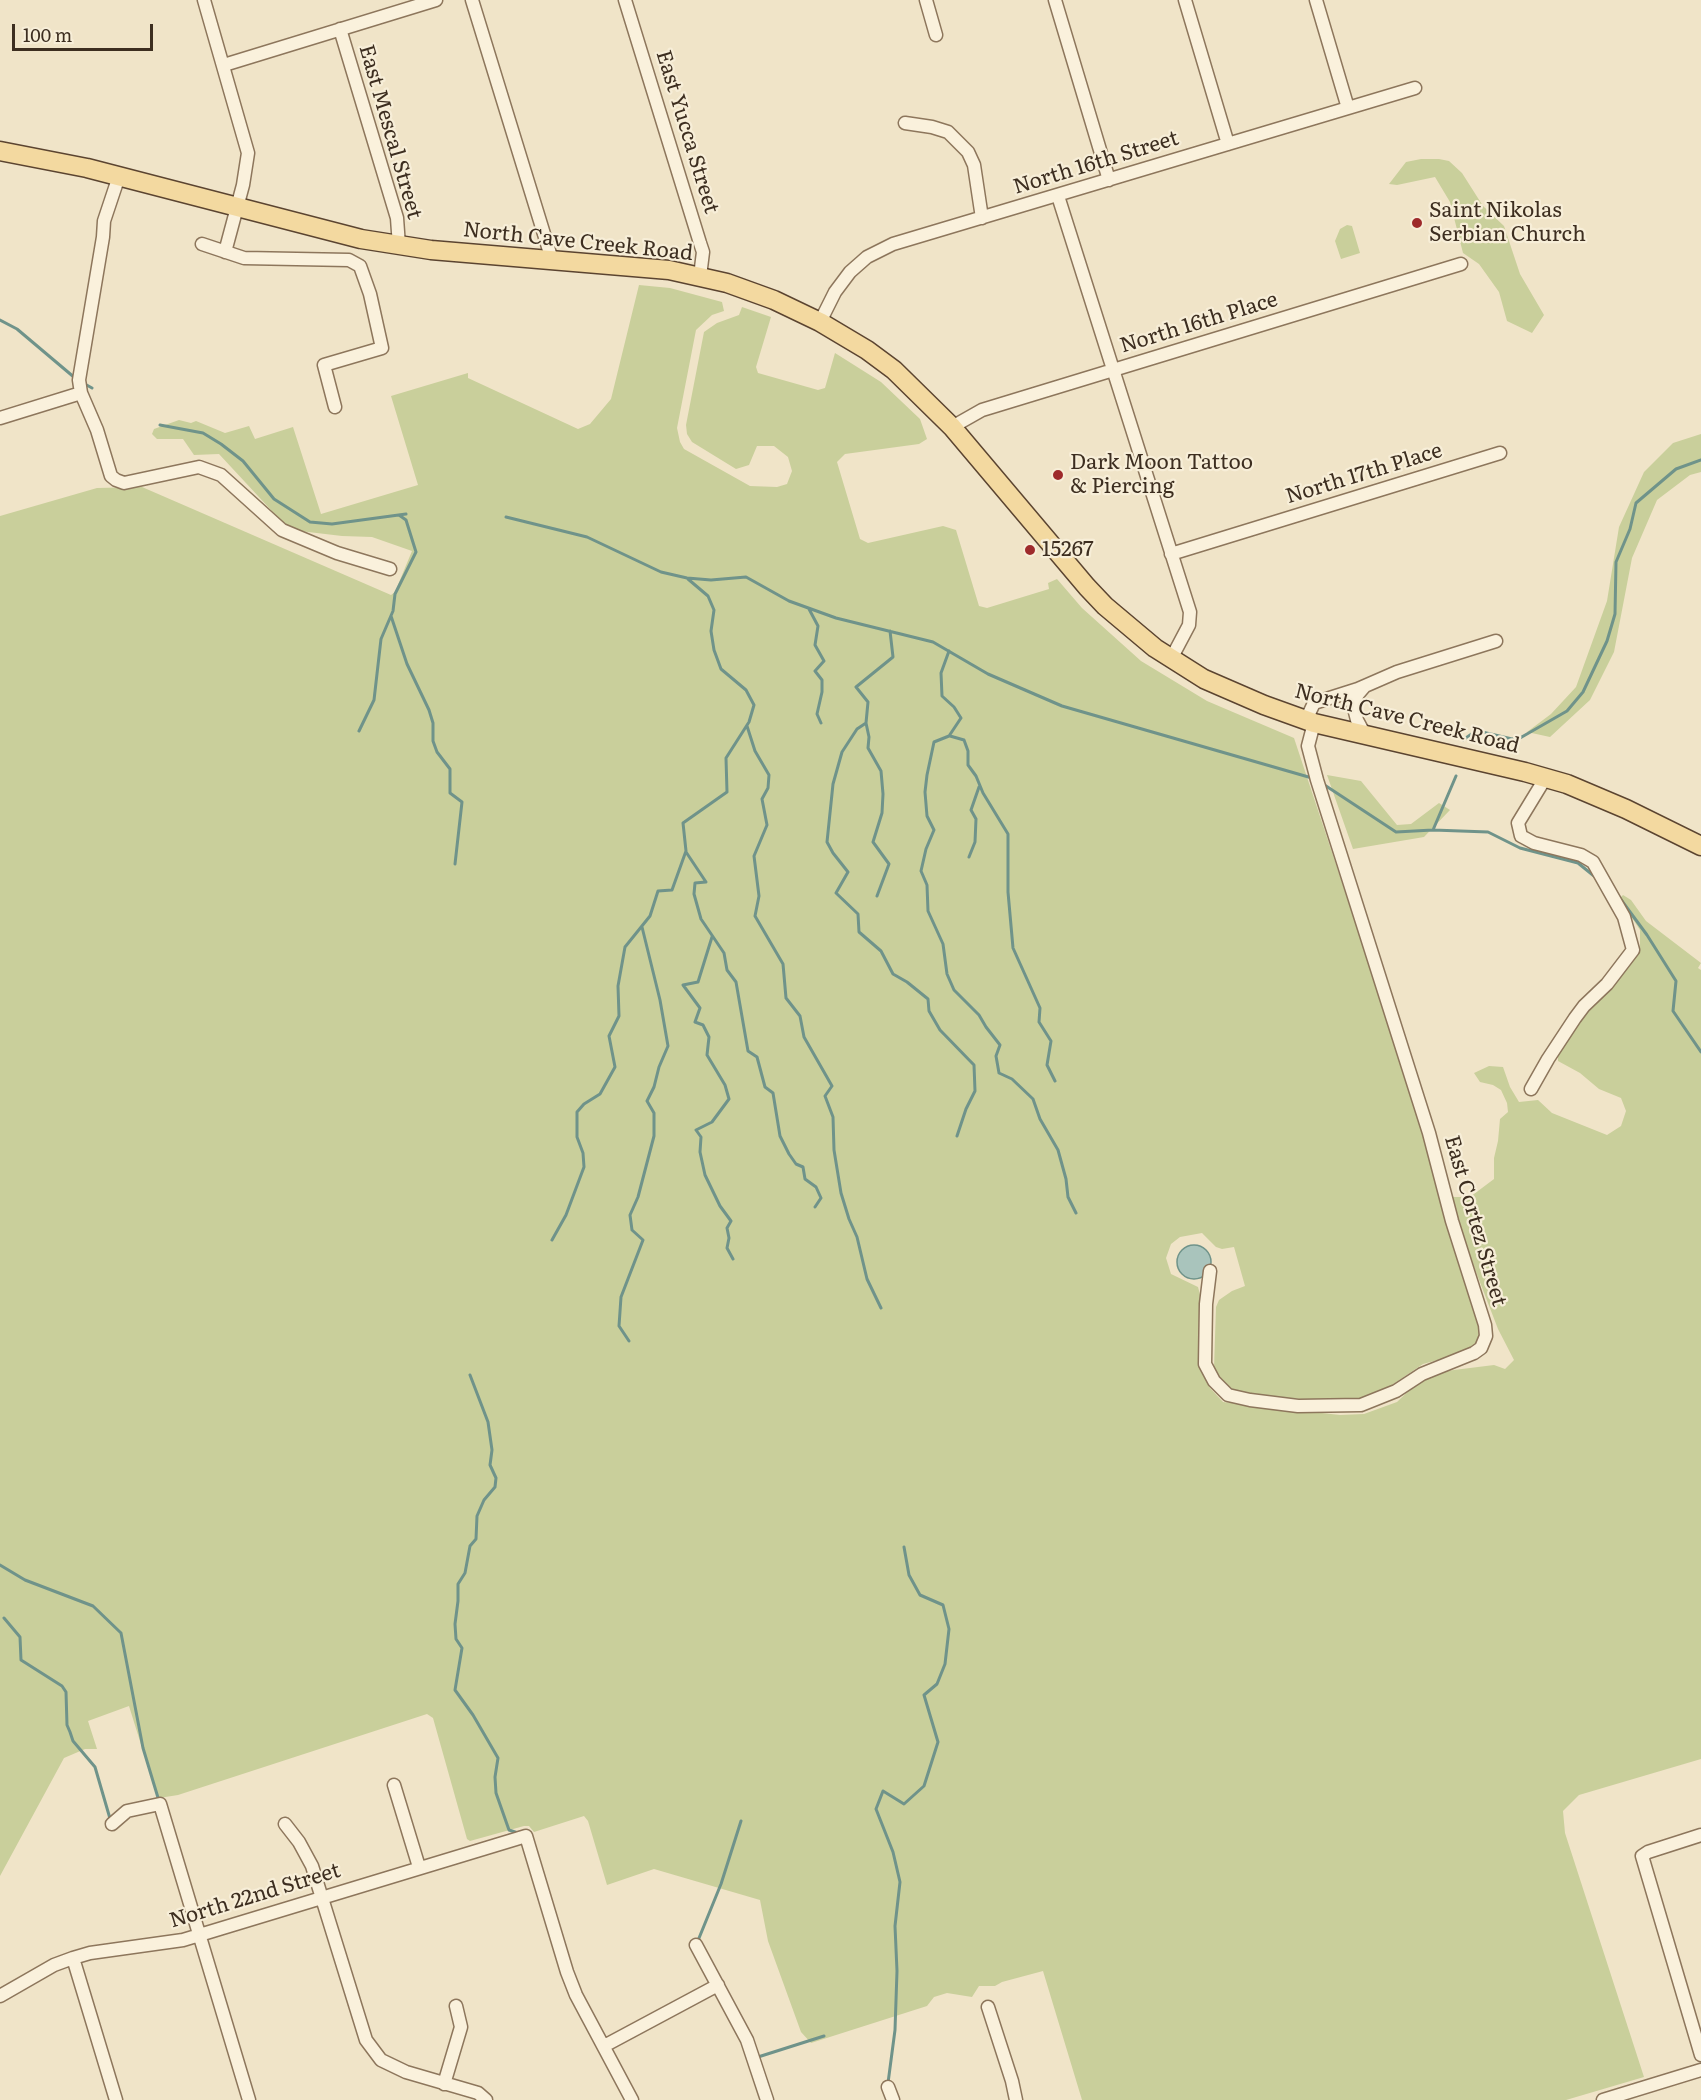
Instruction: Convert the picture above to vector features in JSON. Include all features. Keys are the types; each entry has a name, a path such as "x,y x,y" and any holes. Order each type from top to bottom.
{"main road":[{"name":"North Cave Creek Road","path":"0,151 119,176 237,206 326,232 399,246 643,267 700,276 774,300 820,322 867,350 894,370 952,427 1086,587 1112,613 1171,659 1219,687 1310,721 1546,777 1611,801 1701,846"}],"street":[{"path":"204,0 248,153 225,252"},
{"path":"224,65 340,29 398,5 436,0"},
{"path":"472,0 552,260"},
{"name":"East Yucca Street","path":"625,0 700,243 703,255 700,276"},
{"path":"926,0 936,35"},
{"path":"1055,0 1109,180"},
{"path":"1185,0 1228,144"},
{"path":"1316,0 1348,108"},
{"name":"East Mescal Street","path":"340,29 398,218 399,246"},
{"name":"North 16th Street","path":"820,322 850,272 867,258 893,244 1415,88"},
{"path":"905,123 948,132 969,152 974,165 982,218"},
{"path":"119,176 104,221 79,380 81,393 97,430 111,476 124,483 199,467 220,475 282,530 337,554 390,569"},
{"path":"1058,196 1190,618 1184,637 1171,659"},
{"path":"202,244 244,258 328,259 356,262 364,273 382,348 324,364 335,406"},
{"name":"North 16th Place","path":"952,427 982,410 1461,264"},
{"path":"0,418 81,393"},
{"name":"North 17th Place","path":"1171,554 1500,453"},
{"path":"1310,721 1314,704 1396,672 1496,641"},
{"path":"1365,686 1353,705 1357,720 1365,735"},
{"name":"East Cortez Street","path":"1210,1271 1206,1304 1205,1364 1214,1381 1228,1395 1298,1406 1361,1405 1396,1391 1422,1374 1474,1353 1481,1348 1486,1336 1485,1325 1452,1221 1429,1133 1317,780 1308,746 1310,721"},
{"path":"1531,1089 1575,1018 1607,984 1634,950 1624,917 1593,862 1581,855 1534,843 1521,836 1518,823 1546,777"},
{"path":"394,1785 419,1867"},
{"path":"112,1824 127,1811 160,1803 249,2100"},
{"path":"285,1824 299,1842 312,1866 366,2040 381,2060 406,2072 478,2092 486,2100"},
{"path":"1701,1835 1642,1856 1701,2055"},
{"name":"North 22nd Street","path":"0,1996 54,1965 73,1958 90,1953 183,1940 526,1836 567,1972 576,1995 604,2046"},
{"path":"696,1945 747,2040 767,2100"},
{"path":"73,1958 116,2100"},
{"path":"632,2100 604,2046 718,1985"},
{"path":"444,2084 461,2027 456,2006"},
{"path":"988,2007 1016,2100"},
{"path":"1603,2100 1701,2070"},
{"path":"888,2087 893,2100"}],"green space":[{"path":"1421,159 1449,161 1462,173 1483,206 1504,226 1520,274 1544,315 1532,333 1507,321 1499,292 1479,264 1463,253 1450,202 1435,177 1397,185 1389,184 1406,162"},
{"path":"1347,225 1352,226 1360,253 1341,259 1335,241 1340,229"},
{"path":"639,285 670,288 722,302 724,311 712,315 696,330 677,428 684,449 750,486 777,487 787,484 792,471 788,457 774,446 757,446 749,465 736,469 692,442 687,434 686,425 704,332 717,323 739,315 742,307 771,317 756,367 758,373 818,390 825,388 835,353 881,382 920,419 927,439 919,444 845,454 837,462 860,539 868,543 943,526 956,530 979,606 987,608 1049,589 1048,583 1057,579 1082,608 1141,661 1207,701 1294,738 1430,1157 1447,1227 1480,1328 1480,1341 1467,1352 1423,1364 1380,1393 1351,1402 1236,1395 1222,1383 1214,1368 1216,1307 1219,1300 1245,1286 1234,1247 1222,1249 1216,1247 1202,1233 1180,1237 1171,1244 1166,1258 1171,1274 1198,1287 1203,1306 1202,1367 1210,1388 1223,1402 1340,1415 1364,1414 1397,1402 1420,1380 1446,1371 1494,1365 1505,1369 1514,1360 1498,1329 1456,1220 1453,1197 1470,1197 1494,1179 1494,1158 1500,1119 1508,1112 1501,1090 1493,1085 1480,1082 1474,1073 1489,1066 1503,1067 1510,1087 1519,1102 1538,1100 1552,1113 1607,1135 1621,1126 1626,1111 1621,1098 1599,1089 1580,1073 1558,1061 1558,1049 1586,1008 1607,992 1640,946 1640,930 1621,897 1623,895 1631,900 1646,921 1701,963 1698,968 1701,970 1701,1759 1579,1795 1563,1811 1565,1833 1644,2077 1566,2100 1082,2100 1043,1971 995,1986 979,1986 972,1997 947,1993 934,1997 927,2006 811,2043 801,2032 768,1941 760,1900 654,1869 607,1885 588,1821 584,1816 534,1832 529,1826 524,1826 470,1841 467,1839 433,1718 427,1714 178,1795 159,1798 129,1706 88,1721 97,1749 85,1749 64,1758 0,1876 0,516 97,488 142,487 391,595 395,592 412,551 372,537 300,531 284,524 219,454 194,455 183,439 157,439 152,434 154,429 179,420 191,423 196,421 225,433 249,426 255,439 293,427 321,514 418,485 391,396 468,373 468,378 578,429 590,424 611,399"},
{"path":"1701,434 1701,472 1690,475 1657,500 1632,558 1614,652 1590,700 1550,737 1527,732 1551,714 1576,687 1607,601 1619,527 1644,472 1673,443"},
{"path":"1327,775 1361,781 1397,825 1411,824 1439,803 1450,810 1424,837 1353,849"}],"water":[{"path":"1194,1245 1206,1250 1211,1262 1206,1274 1194,1279 1182,1274 1177,1262 1182,1250"}],"waterway":[{"path":"0,320 17,329 75,378"},
{"path":"83,383 92,388"},
{"path":"160,425 203,433 221,444 243,461 274,499 310,522 332,524 406,514"},
{"path":"1463,740 1478,731 1512,739 1520,738 1567,711 1583,692 1607,641 1615,614 1616,562 1630,529 1636,503 1676,469 1701,460"},
{"path":"359,731 374,700 381,639 393,611 395,594 416,552 406,520 399,515"},
{"path":"506,517 587,537 661,572 687,578 711,580 746,577 789,601 836,618 933,642 988,674 1062,706 1312,778"},
{"path":"552,1240 566,1215 584,1167 583,1153 577,1137 577,1112 584,1104 600,1094 615,1067 609,1036 619,1016 618,986 625,947 650,916 658,891 672,890 686,851 683,823 727,792 726,758 749,722 754,705 746,690 721,669 714,650 711,631 714,610 708,596 688,579"},
{"path":"809,609 818,626 815,645 824,661 815,671 822,680 817,714 821,723"},
{"path":"391,616 407,664 429,710 433,723 433,741 437,752 450,769 450,793 462,802 455,864"},
{"path":"890,631 893,657 856,687 868,702 866,723 857,729 842,752 833,784 827,842 848,872 836,893 858,914 859,932 881,951 893,974 928,999 929,1011 940,1030 974,1065 975,1091 957,1136"},
{"path":"949,651 941,673 942,696 954,707 961,718 949,736 934,742 927,775 925,792 927,816 934,830 926,849 921,871 927,885 928,911 943,944 947,974 954,990 979,1015 1000,1045 996,1056 999,1073 1012,1079 1033,1099 1040,1119 1058,1150 1068,1197 1076,1213"},
{"path":"866,723 869,737 868,748 881,771 883,794 882,813 873,842 889,864 877,896"},
{"path":"747,726 755,751 769,775 768,788 762,799 767,825 754,856 759,896 755,916 783,964 786,998 800,1016 804,1037 832,1086 825,1096 833,1117 834,1150 841,1193 857,1237 867,1279 881,1308"},
{"path":"950,736 964,740 968,751 968,765 1008,834 1008,892 1013,948 1040,1008 1039,1022 1051,1041 1047,1065 1055,1081"},
{"path":"1433,830 1456,776"},
{"path":"1323,784 1396,832 1433,830 1488,832 1520,848 1578,863 1594,876"},
{"path":"969,857 975,842 976,819 971,810 979,787"},
{"path":"686,852 706,882 695,883 694,894 701,919 724,953 727,970 736,982 748,1051 757,1057 765,1087 773,1093 780,1136 796,1164 803,1167 805,1179 816,1187 821,1198 815,1207"},
{"path":"1619,897 1647,935 1676,981 1673,1011 1701,1052"},
{"path":"629,1341 619,1326 621,1297 643,1240 632,1230 630,1215 638,1197 654,1136 654,1113 647,1101 668,1046 660,1000 642,927"},
{"path":"712,937 698,982 683,985 700,1008 695,1022 703,1025 709,1037 707,1055 725,1085 729,1099 712,1122 696,1130 701,1137 700,1152 705,1175 720,1206 731,1221 727,1228 729,1238 727,1248 733,1259"},
{"path":"470,1375 488,1422 492,1450 490,1465 496,1478 495,1487 484,1500 477,1516 476,1539 470,1546 465,1573 458,1584 455,1624 456,1639 462,1648 455,1690 473,1715 498,1758 495,1777 496,1793 509,1830 518,1833"},
{"path":"888,2083 895,2030 897,1971 895,1926 900,1882 893,1852 876,1809 883,1791 904,1804 924,1786 938,1742 924,1695 937,1684 945,1664 949,1629 943,1605 920,1595 909,1575 904,1547"},
{"path":"0,1565 25,1580 93,1606 121,1633 143,1748 159,1801"},
{"path":"4,1618 20,1637 21,1660 62,1686 66,1692 67,1725 73,1741 95,1767 111,1822"},
{"path":"697,1943 721,1884 741,1821"},
{"path":"758,2057 824,2036"}],"place":[{"name":"Saint Nikolas Serbian Church","path":"1417,223"},
{"name":"Dark Moon Tattoo & Piercing","path":"1058,475"},
{"name":"15267","path":"1030,550"}]}
